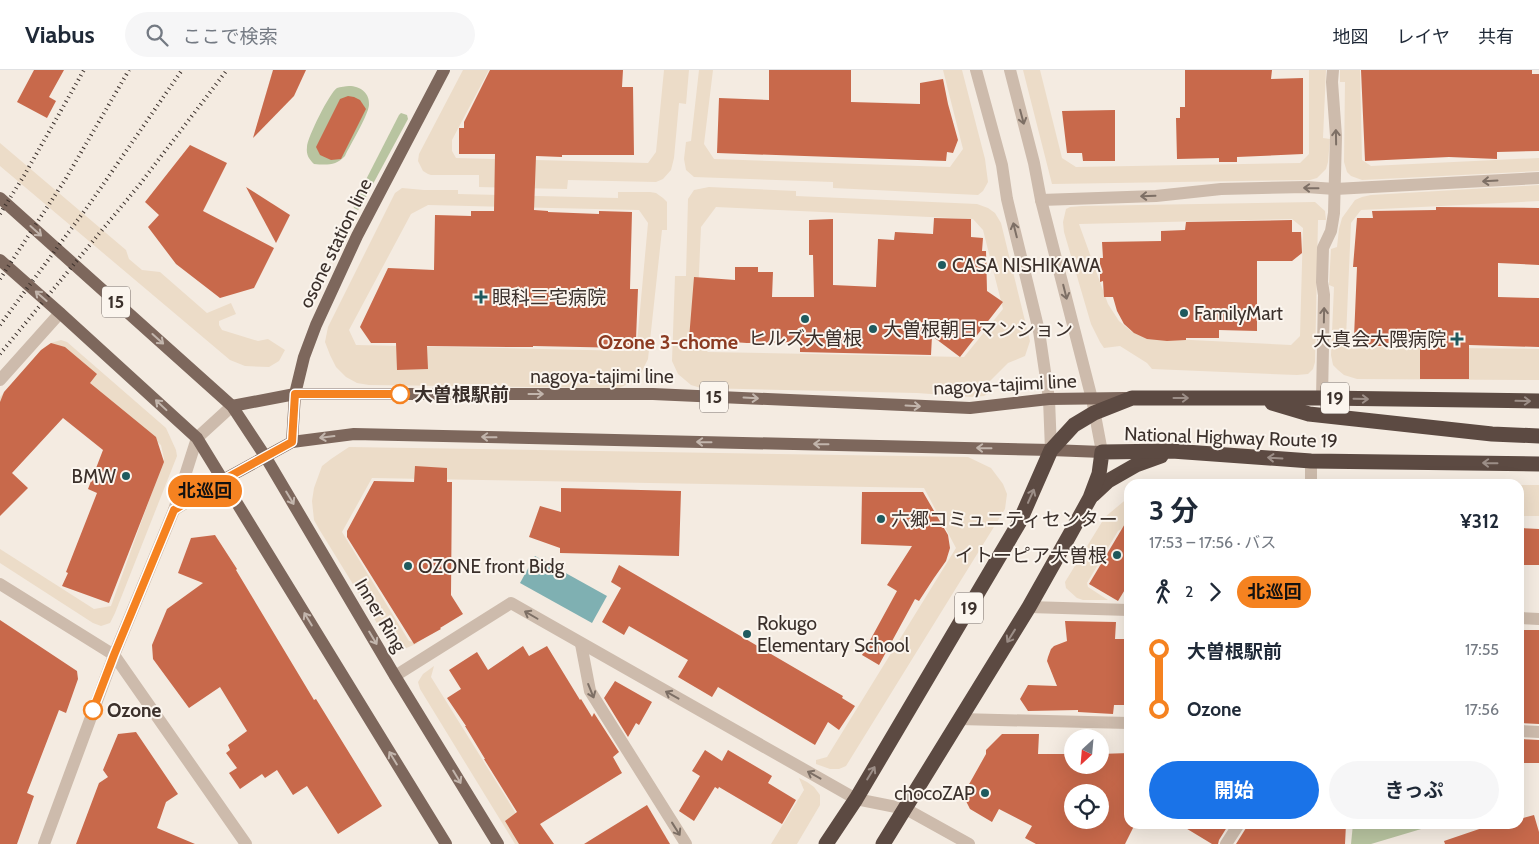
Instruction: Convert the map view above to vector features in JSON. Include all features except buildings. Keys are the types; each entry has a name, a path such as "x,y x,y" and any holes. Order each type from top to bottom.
{"highway":[{"name":"National Highway Route 19","path":"826,844 856,799 1019,523 1052,450 1093,406 1132,398 1539,401"},
{"path":"1254,398 1309,414 1492,434 1539,436"},
{"name":"National Highway Route 19","path":"883,844 1029,607 1090,498 1099,474 1102,452 1172,452 1311,461 1539,464"},
{"path":"1090,498 1108,481 1136,465 1172,452"}],"main road":[{"name":"osone station line","path":"292,442 295,394 304,357 316,325 349,254 444,70"},
{"name":"15","path":"0,198 232,406"},
{"name":"15","path":"0,260 197,438 223,480"},
{"name":"nagoya-tajimi line","path":"232,406 295,394 652,394 970,408 1049,399 1093,406"},
{"name":"Inner Ring","path":"232,406 265,456 395,676 498,844"},
{"path":"442,843 223,480 292,442 354,434 1102,452"}],"street":[{"path":"976,70 1002,165 1007,199 1039,331 1049,399 1052,450"},
{"path":"1010,70 1093,406 1102,452"},
{"path":"1322,398 1323,248 1331,231 1335,188 1336,136 1332,82 1333,70"},
{"path":"1041,200 1156,196 1222,190 1335,188 1539,178"},
{"path":"0,380 60,313"},
{"path":"44,844 114,655 174,510 197,438 232,406"},
{"path":"1311,461 1311,479"},
{"path":"174,510 223,480"},
{"path":"0,584 114,655 246,844"},
{"path":"395,676 511,604 856,799 906,809 968,844"},
{"path":"1029,607 1124,610"},
{"path":"1524,618 1539,619"},
{"path":"581,644 590,691 686,844"},
{"path":"959,719 1124,723"},
{"path":"1524,731 1539,732"},
{"path":"1226,844 1236,829"}],"green space":[{"path":"357,87 364,91 368,97 369,105 366,116 342,159 331,164 314,164 308,157 307,150 315,125 334,91 337,88"},
{"path":"401,113 407,115 408,119 358,210 353,205"},
{"path":"1352,829 1421,829 1371,844 1351,844"}],"shaded area":[{"path":"463,70 489,70 452,140 452,151 456,158 648,163 656,152 664,70 689,70 686,104 679,103 674,158 671,170 663,179 656,182 568,180 567,189 479,187 479,175 428,174 423,171 418,161 419,154"},
{"path":"699,70 713,70 704,144 714,159 950,167 963,149 943,70 962,70 985,159 988,182 983,191 978,195 833,188 833,182 694,177 686,170 684,159 686,142 691,141"},
{"path":"1023,70 1040,70 1062,158 1076,167 1300,163 1309,154 1309,70 1326,70 1323,138 1330,139 1326,169 1317,178 1310,180 1052,184"},
{"path":"1340,70 1360,70 1362,160 1371,166 1539,158 1539,171 1362,180 1351,176 1347,172 1344,162 1345,82 1340,82"},
{"path":"0,143 126,250 129,259 142,270 160,272 207,313 231,303 236,314 219,321 222,330 258,341 268,339 285,350 279,361 269,367 245,366 230,360 0,166"},
{"path":"1539,185 1539,201 1361,210 1351,223 1346,338 1356,347 1539,349 1539,380 1357,379 1344,375 1333,365 1331,355 1334,287 1329,285 1331,249 1337,247 1342,218 1355,200 1371,195"},
{"path":"709,187 796,191 796,196 977,204 988,208 995,213 1001,223 1030,341 1025,356 1008,363 988,383 991,392 984,396 701,388 691,385 678,374 672,361 675,276 686,276 688,199 694,190","holes":["716,207 973,219 983,230 1003,309 964,357 708,352 696,340 701,227"]},
{"path":"402,188 458,190 458,194 618,198 618,192 650,192 656,193 663,198 667,202 667,230 662,230 648,359 640,375 635,381 619,388 369,385 357,383 346,377 336,367 325,342 328,327 395,193","holes":["428,205 639,210 648,223 637,343 632,351 356,345 349,330 411,214"]},
{"path":"1315,202 1325,211 1326,220 1318,220 1315,362 1313,369 1308,374 1297,375 1152,369 1147,363 1120,346 1104,348 1091,324 1064,232 1063,222 1066,209 1082,206","holes":["1292,219 1303,228 1300,336 1291,345 1151,338 1131,331 1119,321 1108,304 1079,224"]},
{"path":"61,340 67,342 166,428 177,456 115,613 110,623 101,626 93,623 0,563 0,549 94,609 111,606 164,459 161,445 55,356 0,408 0,397 45,347"},
{"path":"349,447 968,457 991,468 1003,484 1007,494 1005,509 846,766 839,769 830,769 816,764 816,760 827,757 956,548 924,488 372,478 342,532 409,641 418,643 402,650 395,648 388,641 314,520 312,501 314,488 322,466"},
{"path":"1524,485 1539,485 1539,516 1524,516"},
{"path":"1124,501 1124,527 1118,531 1087,583 1088,587 1108,600 1083,600 1077,598 1066,588 1065,582 1105,517"},
{"path":"434,666 431,677 535,844 515,844 420,689 418,682 423,674"},
{"path":"799,778 814,787 820,795 820,805 797,844 771,844 804,790"}],"water":[{"path":"535,556 607,596 592,623 520,583"}],"railway":[{"path":"0,214 84,70"},
{"path":"0,279 65,180 129,70"},
{"path":"0,325 91,202 182,70"},
{"path":"0,354 140,184 227,70"}],"bus line":[{"name":"北巡回","path":"93,710 174,510 223,480 292,442 295,394 400,394"}],"place":[{"name":"CASA NISHIKAWA","path":"942,265"},
{"name":"眼科三宅病院","path":"481,297"},
{"name":"FamilyMart","path":"1184,313"},
{"name":"ヒルズ大曽根","path":"805,319"},
{"name":"大曽根朝日マンション","path":"873,329"},
{"name":"大真会大隈病院","path":"1457,339"},
{"name":"大曽根駅前","path":"400,394"},
{"name":"BMW","path":"126,476"},
{"name":"六郷コミュニティセンター","path":"881,519"},
{"name":"イトーピア大曽根","path":"1117,555"},
{"name":"OZONE front Bidg","path":"408,566"},
{"name":"Rokugo Elementary School","path":"747,634"},
{"name":"Ozone","path":"93,710"},
{"name":"chocoZAP","path":"985,793"}],"district":[{"name":"Ozone 3-chome","path":"668,342"}]}
